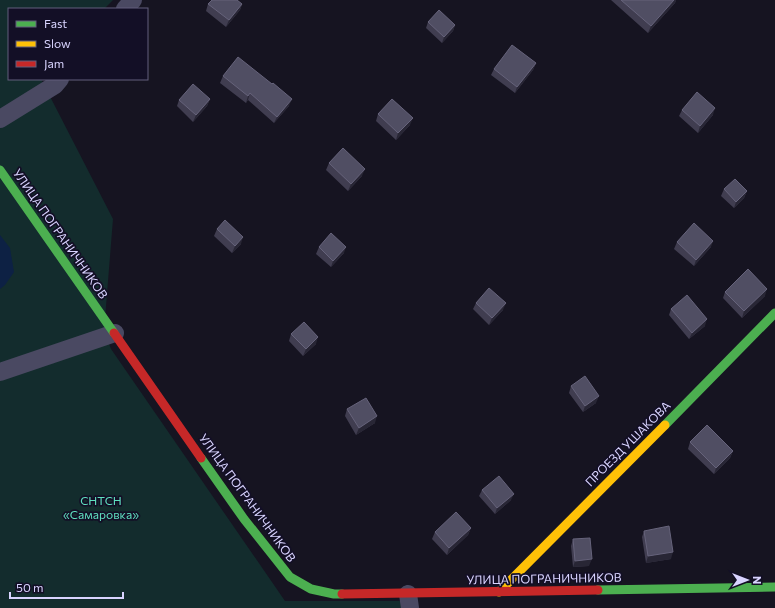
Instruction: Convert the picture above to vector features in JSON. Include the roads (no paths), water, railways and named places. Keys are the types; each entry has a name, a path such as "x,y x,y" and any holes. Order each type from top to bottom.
{"street":[{"path":"126,8 133,0"},
{"path":"0,119 54,85 59,80"},
{"name":"УЛИЦА ПОГРАНИЧНИКОВ","path":"0,170 244,519 290,577 311,589 334,594 409,601 499,592 775,587"},
{"name":"ПРОЕЗД УШАКОВА","path":"499,592 775,313"},
{"path":"0,372 115,333"}],"water":[{"path":"0,235 10,248 14,272 5,285 0,289"}],"park label":[{"name":"СНТСН «Самаровка»","path":"101,508"}]}
